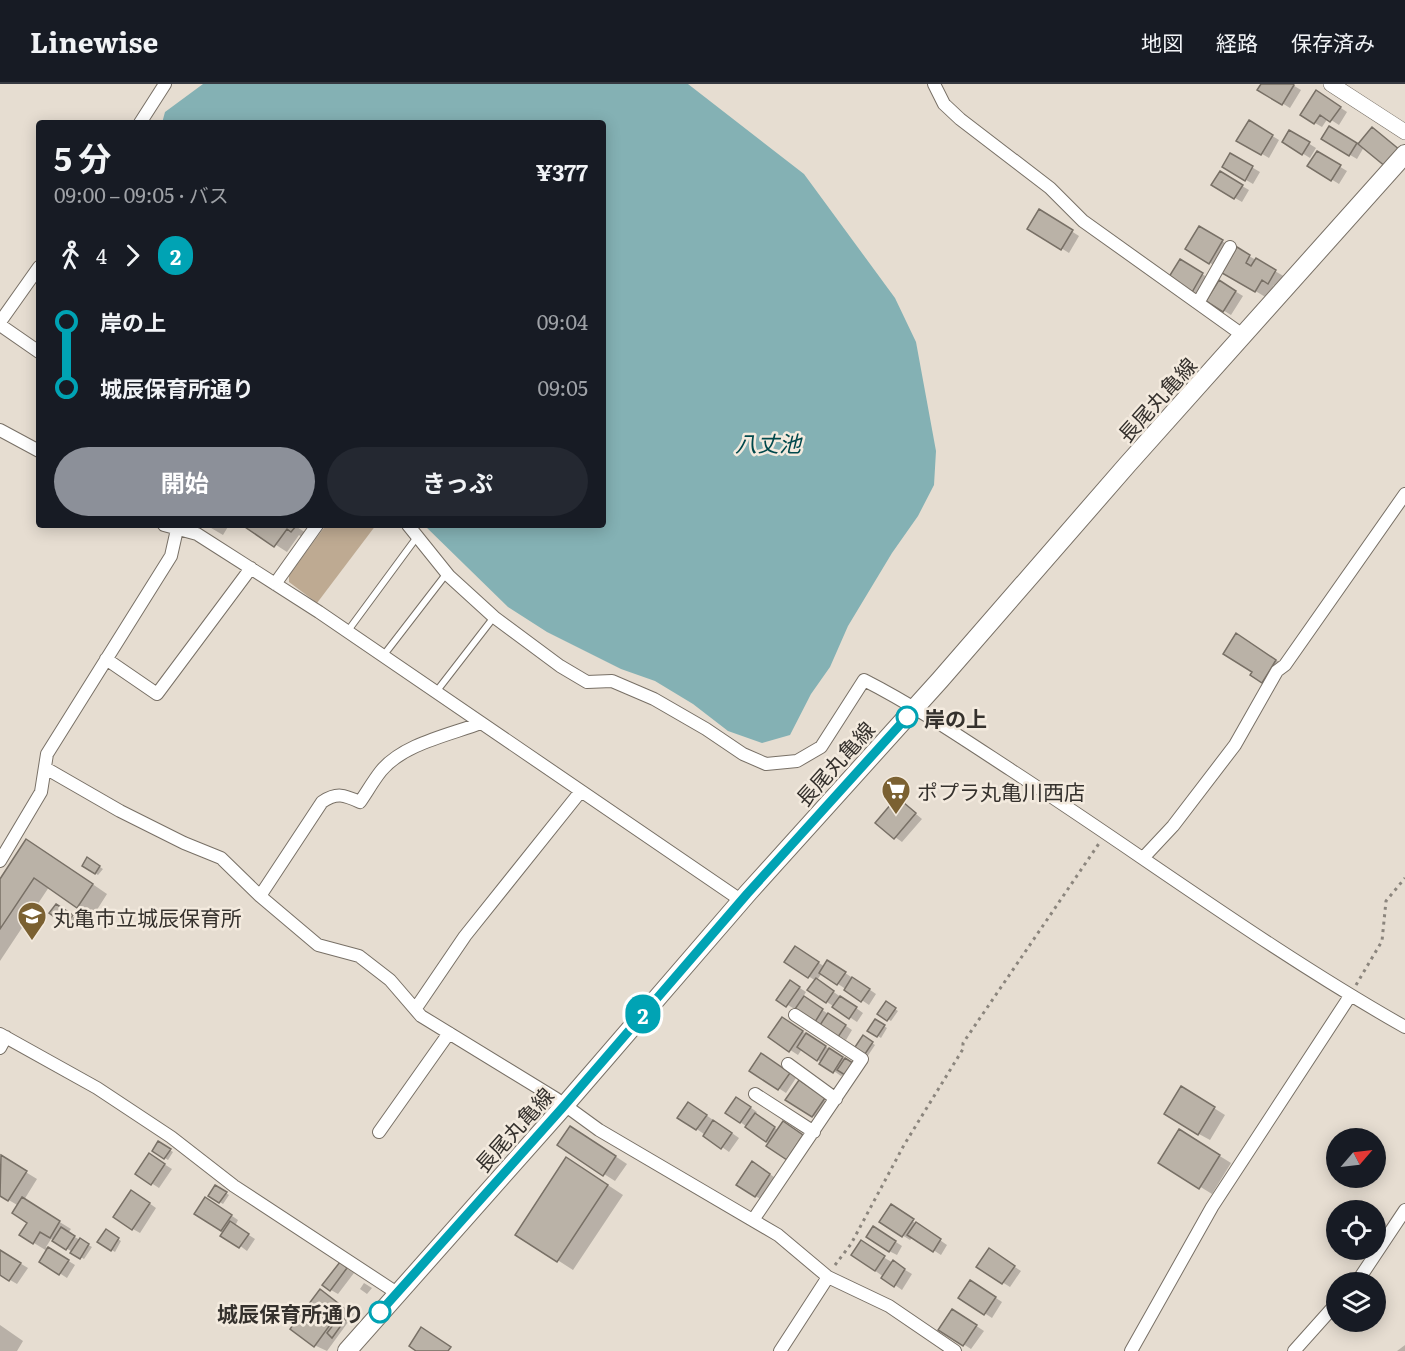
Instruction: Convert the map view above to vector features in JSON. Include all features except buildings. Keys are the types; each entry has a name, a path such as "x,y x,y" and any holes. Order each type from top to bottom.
{"main road":[{"name":"長尾丸亀線","path":"346,1351 564,1106 742,900 1405,154"}],"street":[{"path":"142,120 165,84"},
{"path":"934,84 944,104 960,119 1050,188 1083,221 1244,336"},
{"path":"1331,84 1405,132"},
{"path":"1198,303 1230,247"},
{"path":"34,283 0,323 36,350"},
{"path":"0,430 36,449"},
{"path":"1144,857 1173,826 1235,745 1277,671 1285,665 1405,494"},
{"path":"0,861 41,792 47,769 47,754 171,556 172,528"},
{"path":"176,528 197,534 251,568 742,900"},
{"path":"275,584 315,528"},
{"path":"410,528 447,573 494,617 560,666 587,682 612,681 654,699 706,729 743,754 766,764 797,761 821,747 864,680 915,708 1107,832 1350,996 1405,1027"},
{"path":"106,659 157,694 251,568"},
{"path":"260,896 322,802 333,795 343,795 360,802 381,770 393,761 420,746 481,723"},
{"path":"47,769 120,811 184,843 221,858 260,896 318,945 359,956 390,980 421,1016 598,1130 778,1235 828,1277 889,1306 955,1351"},
{"path":"416,1008 465,936 581,791"},
{"path":"1131,1351 1212,1207 1350,996"},
{"path":"753,1220 862,1059 795,1015"},
{"path":"379,1132 449,1033"},
{"path":"2,1040 97,1088 171,1137 234,1186 398,1293"},
{"path":"788,1064 836,1099"},
{"path":"755,1094 814,1132"},
{"path":"1363,1272 1405,1210"},
{"path":"780,1351 828,1277"},
{"path":"1294,1351 1326,1315"}],"lane":[{"path":"347,632 417,537"},
{"path":"383,656 447,573"},
{"path":"436,692 494,617"}],"path":[{"path":"828,1277 872,1207 904,1145 930,1107 963,1049 963,1043 1107,832"},
{"path":"1350,996 1382,941 1386,901 1405,878"}],"shaded area":[{"path":"324,528 374,528 317,603 289,582 289,575"}],"water":[{"name":"八丈池","path":"203,84 688,84 804,174 895,298 916,342 936,451 934,485 918,516 892,553 848,626 830,667 811,694 790,735 762,743 728,731 693,704 655,681 621,669 547,632 508,607 427,528 606,528 606,120 163,120 165,112"}],"bus line":[{"name":"2","path":"380,1312 564,1106 747,894 907,717"}],"place":[{"name":"岸の上","path":"907,717"},
{"name":"ポプラ丸亀川西店","path":"896,816"},
{"name":"丸亀市立城辰保育所","path":"32,942"},
{"name":"城辰保育所通り","path":"380,1312"}]}
